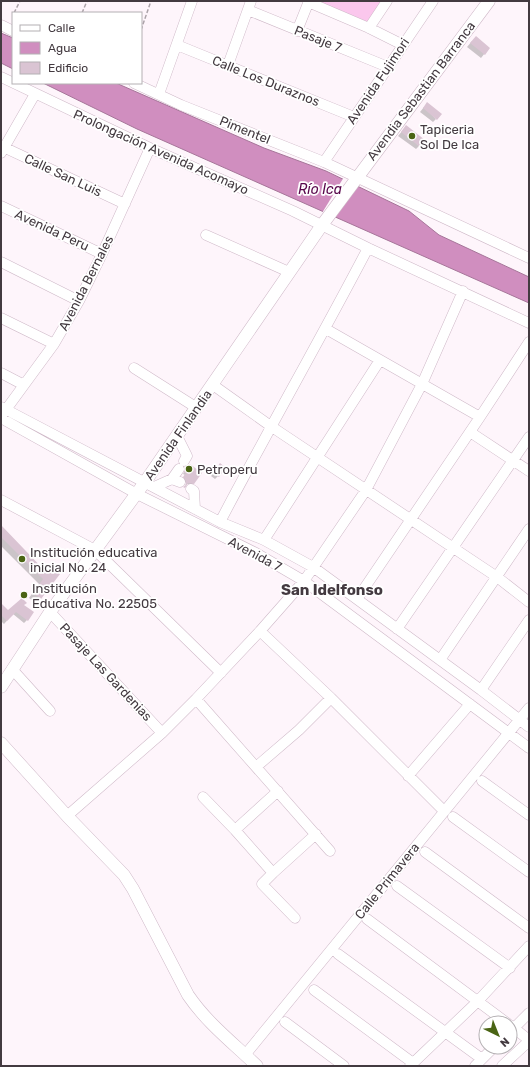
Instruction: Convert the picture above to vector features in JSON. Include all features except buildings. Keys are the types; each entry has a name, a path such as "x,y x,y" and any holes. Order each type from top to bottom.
{"main road":[{"name":"Avendia Sebastian Barranca","path":"355,179 489,1"},
{"name":"Avenida Finlandia","path":"1,687 50,612 95,550 137,494 150,485 177,436 289,272 355,179"},
{"path":"1,743 67,816 124,875 133,889 196,1008 257,1066"}],"street":[{"path":"159,94 192,1"},
{"path":"369,28 386,1"},
{"name":"Avenida Fujimori","path":"324,162 433,1"},
{"path":"297,30 308,2 369,28 403,45"},
{"path":"228,65 250,6"},
{"name":"Pasaje 7","path":"250,6 297,30 388,67"},
{"path":"1,25 12,30"},
{"name":"Calle Los Duraznos","path":"177,45 354,117"},
{"name":"Prolongación Avenida Acomayo","path":"1,78 12,83"},
{"name":"Prolongación Avenida Acomayo","path":"14,84 150,148 293,211 324,222 368,248 529,323"},
{"name":"Pimentel","path":"136,84 180,105 324,162 355,179 529,258"},
{"path":"2,149 35,94"},
{"name":"Avenida Bernales","path":"2,413 54,344 79,301 126,204 150,148"},
{"name":"Calle San Luis","path":"2,149 126,204"},
{"name":"Avenida Peru","path":"1,206 102,254"},
{"path":"206,235 289,272"},
{"path":"220,522 271,426 326,329 368,248"},
{"path":"1,262 79,301"},
{"path":"67,816 162,733 222,673 314,567 366,490 422,384 462,291"},
{"path":"1,318 54,344"},
{"path":"326,329 480,416"},
{"path":"357,599 529,342"},
{"path":"264,540 380,360"},
{"path":"134,368 197,408"},
{"path":"1,373 24,385"},
{"path":"213,385 271,426 497,578 529,602"},
{"name":"Avenida 7","path":"2,413 150,485 220,522 264,540 314,567 529,727"},
{"name":"Avenida 7","path":"2,413 137,494 249,550 304,580 529,748"},
{"path":"470,432 529,471"},
{"path":"150,485 176,480 181,465 187,456 177,436"},
{"path":"398,629 529,437"},
{"path":"191,489 194,491 195,509"},
{"path":"1,500 95,550 222,673"},
{"path":"440,660 529,529"},
{"name":"Pasaje Las Gardenias","path":"50,612 162,733"},
{"path":"481,690 529,620"},
{"path":"260,631 331,698 448,814 529,872"},
{"path":"12,669 50,711"},
{"path":"256,767 299,730 331,698"},
{"path":"196,699 330,851"},
{"path":"408,776 470,704"},
{"name":"Calle Primavera","path":"245,1055 448,814 529,708"},
{"path":"482,782 529,815"},
{"path":"235,830 278,791"},
{"path":"203,797 273,873"},
{"path":"295,918 263,886 263,883 316,834"},
{"path":"425,852 529,928"},
{"path":"397,886 510,968"},
{"path":"366,919 495,1015"},
{"path":"314,990 412,1064 478,1002 529,946"},
{"path":"338,954 445,1032 478,1063 486,1055"},
{"path":"518,1022 529,1014"},
{"path":"285,1022 344,1066"},
{"path":"502,1066 529,1040 518,1032"}],"path":[{"path":"14,12 20,1"},
{"path":"82,12 88,1"},
{"path":"142,27 151,1"}],"shaded area":[{"path":"314,1 383,1 367,24"}],"water":[{"path":"1,33 12,38 12,68 1,63"},
{"name":"Río Ica","path":"45,84 118,84 264,148 326,171 409,211 439,235 529,277 529,303 137,129"}],"pier":[{"path":"344,177 356,185 334,219 322,213"}],"place":[{"name":"Tapiceria Sol De Ica","path":"412,136"},
{"name":"Petroperu","path":"189,469"},
{"name":"Institución educativa inicial No. 24","path":"22,559"},
{"name":"Institución Educativa No. 22505","path":"24,595"}],"district":[{"name":"San Idelfonso","path":"332,590"}]}
